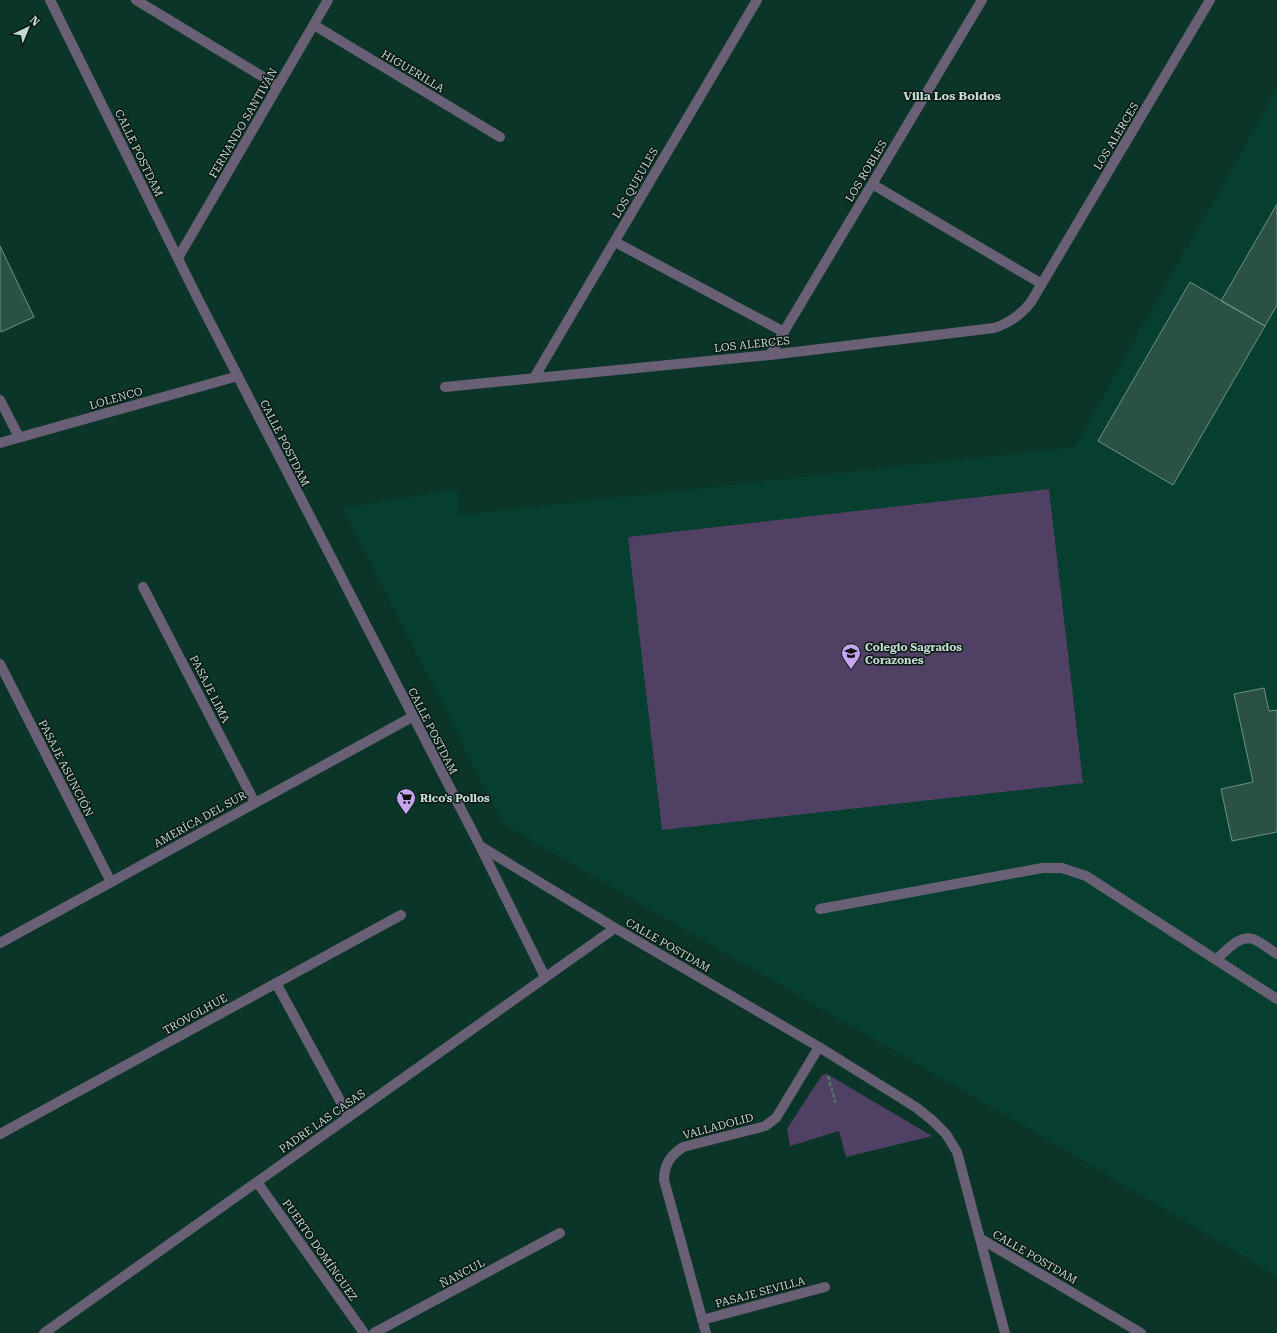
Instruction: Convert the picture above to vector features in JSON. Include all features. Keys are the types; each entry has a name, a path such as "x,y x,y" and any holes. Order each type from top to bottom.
{"street":[{"name":"CALLE POSTDAM","path":"50,0 178,258 412,717 480,846 615,928 819,1047 917,1108 946,1134 957,1152 981,1239 1141,1333"},
{"path":"136,0 278,86"},
{"name":"FERNANDO SANTIVÁN","path":"178,258 328,0"},
{"name":"LOS QUEULES","path":"534,378 757,0"},
{"name":"LOS ROBLES","path":"770,355 982,0"},
{"name":"LOS ALERCES","path":"445,387 770,355 994,328 1005,325 1024,311 1042,284 1210,0"},
{"name":"HIGUERILLA","path":"314,25 500,137"},
{"path":"872,184 1042,284"},
{"name":"LOS ALERCES","path":"615,242 784,332"},
{"name":"LOLENCO","path":"0,442 238,376"},
{"path":"0,400 18,437"},
{"name":"PASAJE LIMA","path":"143,587 255,803"},
{"name":"PASAJE ASUNCIÓN","path":"0,664 111,882"},
{"name":"AMERÍCA DEL SUR","path":"0,943 412,717"},
{"path":"480,846 545,977"},
{"path":"820,909 1042,868 1062,868 1086,876 1277,999"},
{"name":"TROVOLHUE","path":"0,1134 401,915"},
{"name":"PADRE LAS CASAS","path":"44,1333 615,928"},
{"path":"1216,960 1236,942 1246,938 1253,939 1277,954"},
{"path":"276,983 349,1117"},
{"name":"VALLADOLID","path":"706,1333 664,1180 666,1165 673,1154 683,1147 758,1128 771,1122 779,1112 819,1047"},
{"name":"PUERTO DOMÍNGUEZ","path":"257,1182 364,1333"},
{"name":"ÑANCUL","path":"374,1333 560,1233"},
{"path":"981,1239 1005,1333"},
{"name":"PASAJE SEVILLA","path":"702,1320 825,1287"}],"shaded area":[{"name":"Colegio Sagrados Corazones","path":"1277,89 1277,1276 1039,1135 503,824 343,508 457,489 459,515 1074,447"},
{"path":"1049,489 1083,783 662,830 628,537"},
{"path":"827,1074 932,1136 846,1157 839,1131 790,1146 787,1129 822,1075"}],"building":[{"path":"1277,204 1277,305 1265,326 1221,301"},
{"path":"0,246 34,317 1,332 0,330"},
{"path":"1190,282 1265,326 1173,485 1098,441"},
{"path":"1264,688 1269,711 1277,710 1277,832 1232,841 1221,789 1253,782 1234,694"}],"place":[{"name":"Colegio Sagrados Corazones","path":"851,670"},
{"name":"Rico's Pollos","path":"406,815"}],"district":[{"name":"Villa Los Boldos","path":"952,96"}]}
